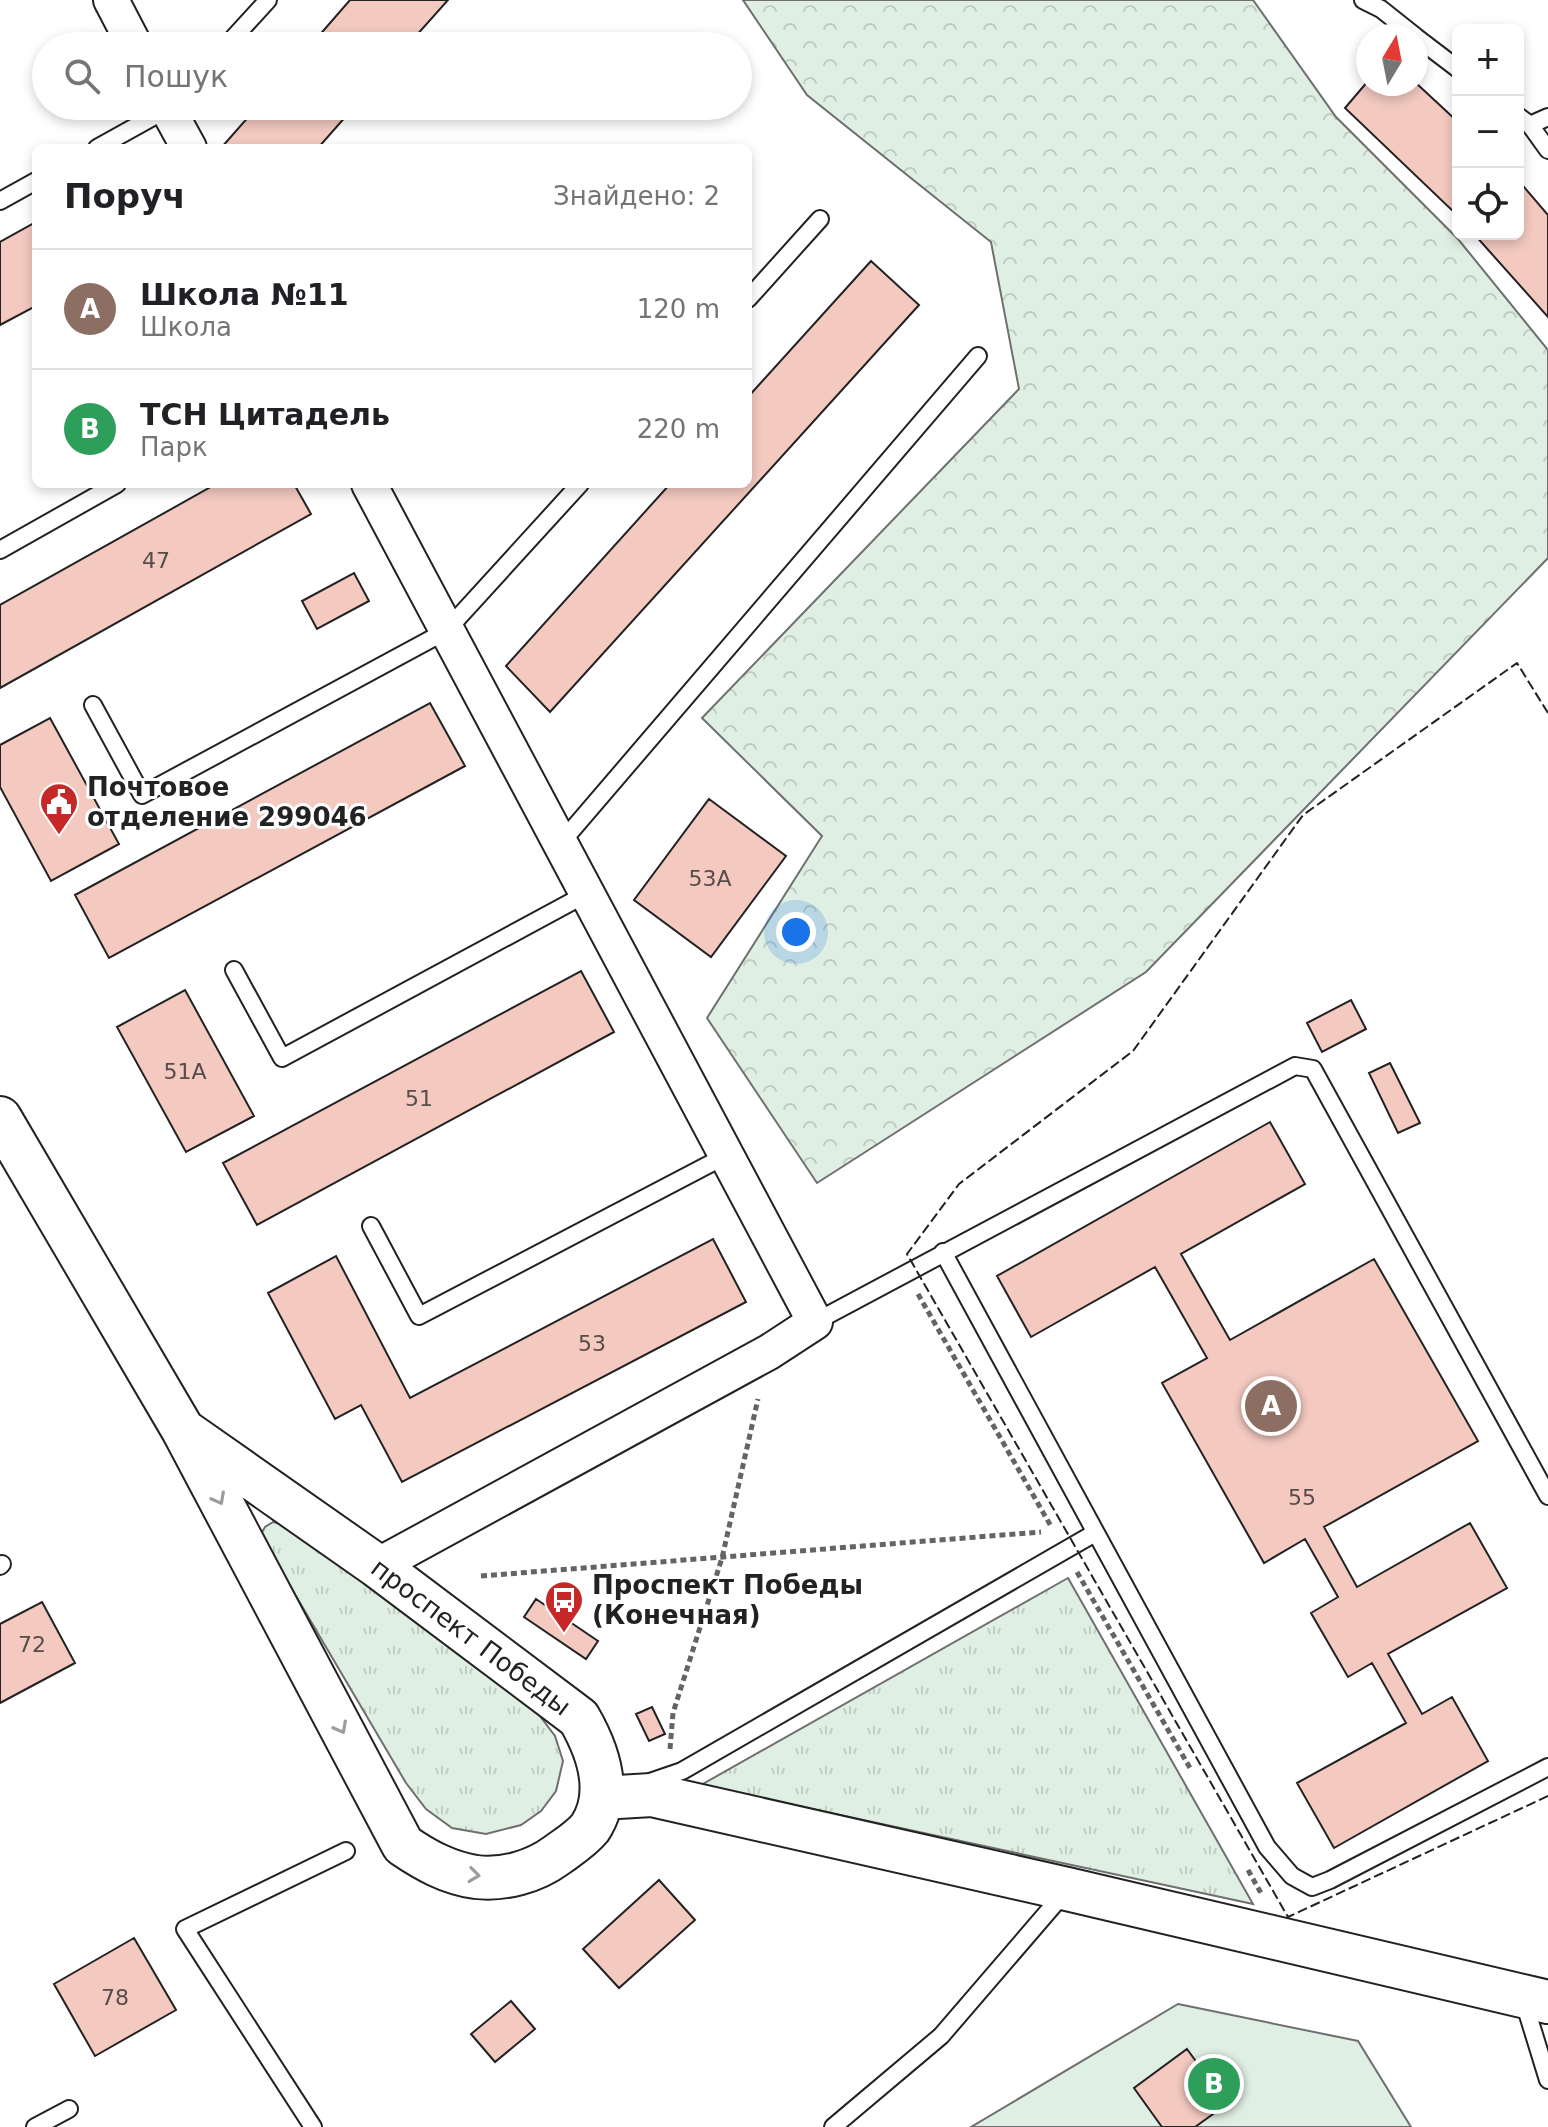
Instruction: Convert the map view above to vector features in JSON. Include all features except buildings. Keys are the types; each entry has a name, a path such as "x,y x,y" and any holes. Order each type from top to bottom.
{"street":[{"path":"111,0 128,32"},
{"path":"175,120 187,144"},
{"path":"371,488 815,1322 769,1352 377,1566"},
{"name":"проспект Победы","path":"0,1118 183,1430 403,1845 451,1871 476,1877 503,1877 526,1872 549,1861 577,1841 597,1815 602,1778 591,1739 579,1718 377,1566 183,1430"},
{"path":"601,1798 652,1795 1535,1999"}],"lane":[{"path":"239,32 268,0"},
{"path":"1363,0 1400,24"},
{"path":"1428,45 1452,64"},
{"path":"1524,120 1548,117"},
{"path":"104,144 145,120"},
{"path":"1524,120 1548,150"},
{"path":"0,201 32,183"},
{"path":"752,295 820,219"},
{"path":"560,844 978,356"},
{"path":"0,550 110,488"},
{"path":"93,705 142,795 446,631 576,488"},
{"path":"234,970 282,1058 586,894"},
{"path":"815,1322 1295,1066 1313,1069 1548,1496"},
{"path":"371,1226 419,1316 725,1156"},
{"path":"943,1252 1267,1847 1292,1876 1312,1887 1330,1880 1548,1767"},
{"path":"601,1798 682,1771 1095,1533"},
{"path":"313,2127 185,1929 346,1851"},
{"path":"833,2127 941,2036 1067,1889"},
{"path":"1535,1999 1548,2080"},
{"path":"35,2127 69,2109"}],"path":[{"path":"481,1576 1054,1531 905,1272"},
{"path":"671,1774 669,1752 673,1713 722,1558 769,1352"},
{"path":"1065,1550 1191,1770"},
{"path":"1246,1866 1262,1894"}],"green space":[{"path":"743,0 1253,0 1336,117 1452,233 1452,240 1459,240 1548,350 1548,558 1146,972 817,1183 707,1018 822,836 702,718 1019,389 991,242 807,95"},
{"path":"273,1522 281,1524 533,1707 555,1736 563,1761 556,1791 541,1811 521,1825 486,1834 452,1828 426,1809 406,1783 263,1540 261,1534"},
{"path":"1068,1578 1253,1904 701,1785"},
{"path":"1178,2004 1358,2041 1411,2127 971,2127"}],"fence":[{"path":"1548,713 1517,663 1303,815 1133,1051 959,1184 907,1254 1288,1917 1548,1796"}],"place":[{"name":"Почтовое отделение 299046","path":"59,836"},
{"name":"Школа №11","path":"1271,1406"},
{"name":"Проспект Победы (Конечная)","path":"564,1634"},
{"name":"ТСН Цитадель","path":"1214,2084"}]}
